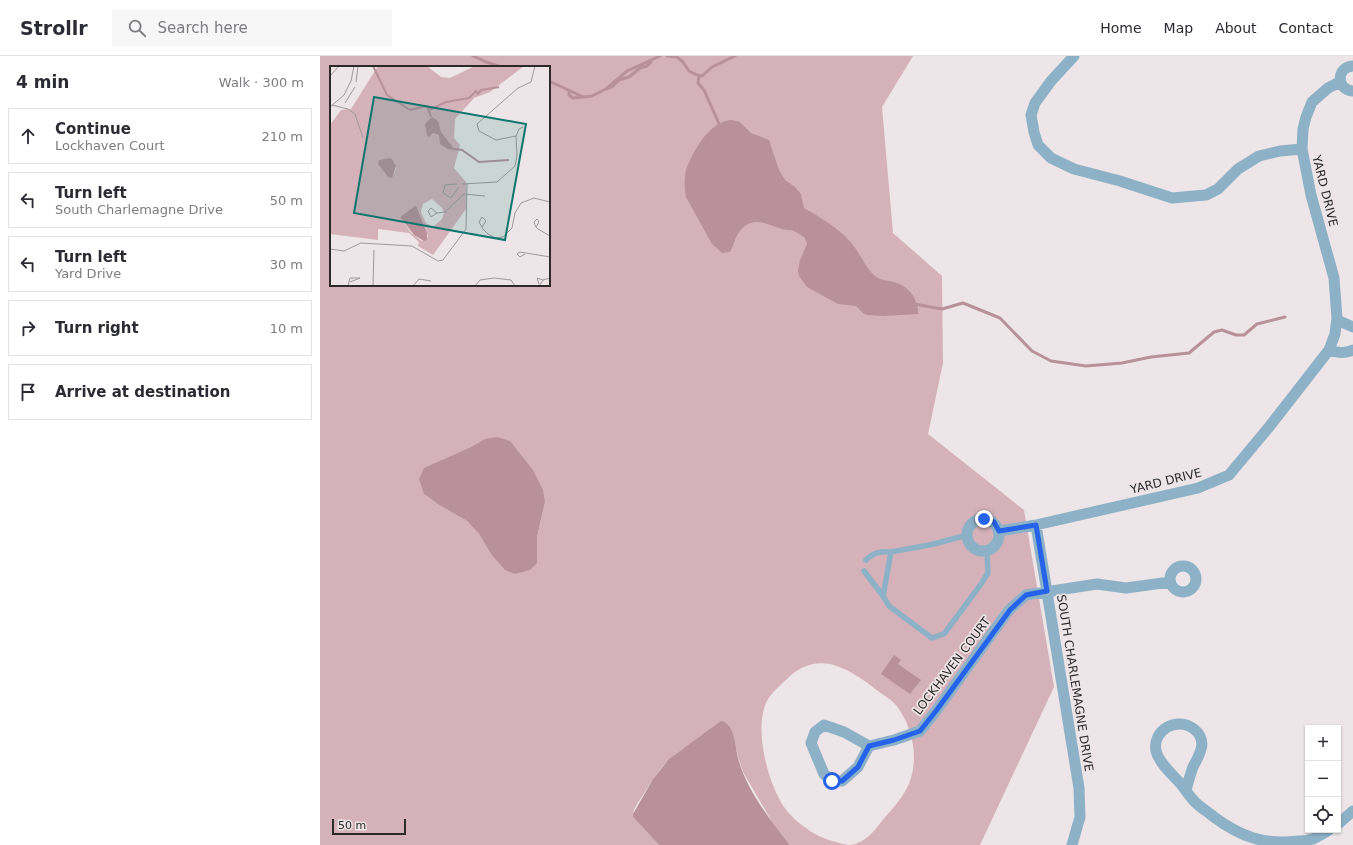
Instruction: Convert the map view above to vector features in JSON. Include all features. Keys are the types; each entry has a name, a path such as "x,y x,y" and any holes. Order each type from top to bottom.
{"street":[{"path":"1074,56 1051,81 1035,102 1031,115 1038,144 1051,158 1074,169 1120,181 1172,198 1206,195 1218,189 1242,166 1260,156 1280,151 1302,149"},
{"name":"YARD DRIVE","path":"999,531 1036,525 1198,488 1229,475 1269,427 1329,350 1335,334 1337,320 1334,278 1311,195 1302,149 1303,129 1312,102 1328,88 1340,82 1340,74 1342,70 1353,66"},
{"path":"1340,82 1345,88 1353,91"},
{"path":"1337,320 1353,327"},
{"path":"1329,350 1335,352 1348,352 1353,350"},
{"path":"984,519 994,522 999,531 998,541 995,546 988,550 980,550 975,548 971,545 967,535 970,525 984,519"},
{"name":"SOUTH CHARLEMAGNE DRIVE","path":"1036,525 1079,788 1080,817 1072,845"},
{"name":"LOCKHAVEN COURT","path":"869,746 894,740 920,731 1010,610 1026,595 1097,584 1121,588 1134,588 1170,582"},
{"path":"1186,790 1193,768 1201,752 1202,743 1194,729 1188,725 1180,723 1166,727 1160,732 1157,739 1157,753 1159,759 1195,802 1230,828 1251,839 1282,844 1312,839 1323,833"},
{"path":"824,726 844,732 869,746 858,767 842,781 832,781 824,774 811,743 815,732 824,726"},
{"path":"1341,821 1353,811"}],"lane":[{"path":"866,560 872,555 882,551 891,552 934,544 967,535"},
{"path":"864,571 889,606 932,638 944,634 988,573 988,550"},
{"path":"883,596 891,552"}],"shaded area":[{"path":"320,56 913,56 882,107 893,233 942,276 943,363 928,434 1024,510 1054,687 980,845 850,845 856,844 871,834 904,793 911,778 914,751 910,733 904,717 897,706 857,676 836,666 824,663 813,664 802,668 790,676 771,695 766,703 763,715 762,742 768,771 778,797 786,810 800,824 820,837 848,845 790,845 774,825 743,772 733,734 728,724 689,745 669,760 655,776 636,806 633,817 659,845 320,845","holes":["486,439 545,502 537,537 537,563 491,554 479,534 467,521 439,505 424,494 469,448"]},
{"path":"732,120 740,122 751,133 769,140 779,170 785,180 795,187 801,194 804,208 843,234 853,245 868,268 876,277 897,283 909,291 917,304 918,314 884,316 868,315 864,314 856,306 838,304 807,287 799,276 798,271 800,260 807,244 805,238 792,230 783,229 766,223 755,222 745,226 740,231 730,252 722,253 712,244 686,197 685,174 690,160 699,144 710,130 717,125"},
{"path":"497,437 510,441 533,470 543,490 545,502 537,537 537,563 530,570 515,574 505,570 491,554 479,534 467,521 439,505 424,494 419,479 424,468 469,448 485,439"},
{"path":"894,655 901,660 898,664 921,680 910,694 881,674"},
{"path":"721,721 726,723 732,730 742,770 753,793 767,815 790,845 659,845 633,817 633,814 653,779 669,759"}],"waterway":[{"path":"473,56 499,66"},
{"path":"550,81 583,97 592,96 606,89 627,71 660,56"},
{"path":"667,56 677,57 683,62 689,71 699,76 698,83 704,90 720,126"},
{"path":"697,75 702,76 712,67 735,56"},
{"path":"606,89 612,87 619,80 629,77 640,68 647,66 651,62"},
{"path":"569,91 569,95 573,98 583,97"},
{"path":"914,304 942,309 963,303 1000,318 1032,351 1051,361 1086,366 1122,363 1151,357 1189,353 1214,332 1222,330 1236,335 1244,335 1257,324 1285,317"}],"route":[{"path":"832,781 842,781 858,767 869,746 894,740 920,731 1010,610 1026,595 1047,591 1036,525 999,531 994,522 984,519"}]}
